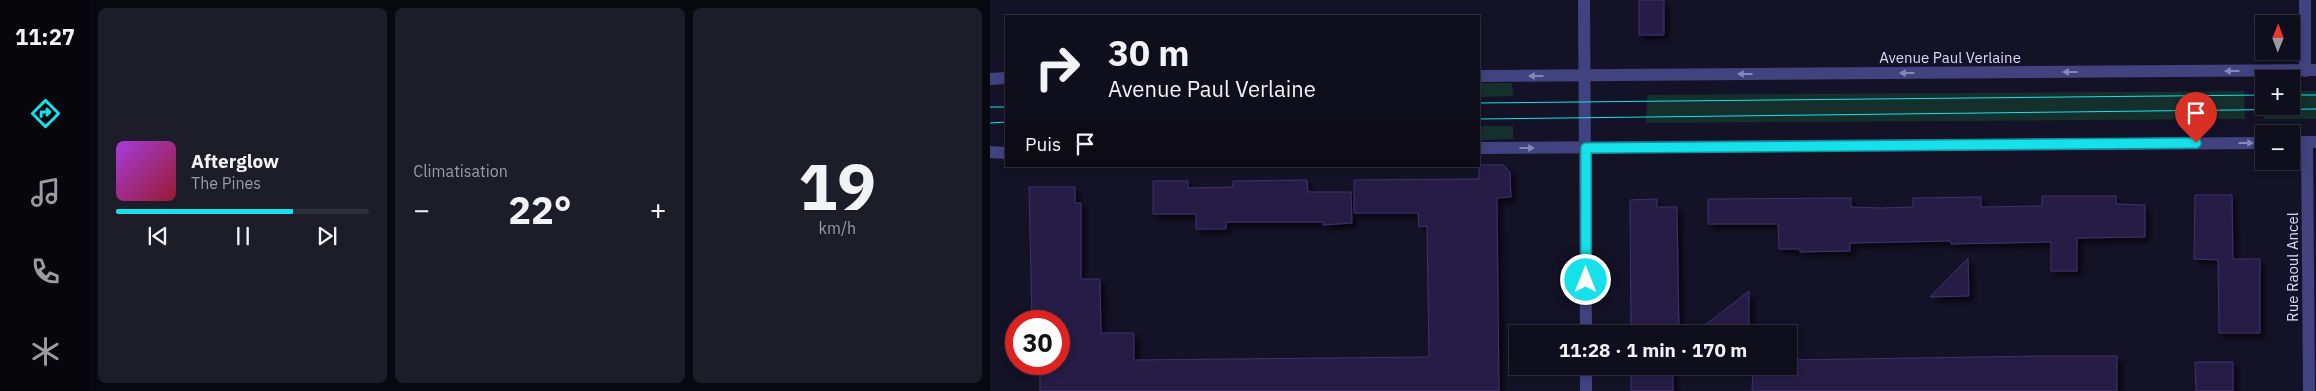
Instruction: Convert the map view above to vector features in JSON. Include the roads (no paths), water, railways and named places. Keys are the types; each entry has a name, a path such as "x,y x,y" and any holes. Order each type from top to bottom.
{"street":[{"path":"1584,0 1586,325"},
{"path":"2305,0 2310,70"},
{"name":"Avenue Paul Verlaine","path":"1480,76 2310,70"},
{"path":"990,79 1005,78"},
{"path":"1480,148 2255,142"},
{"name":"Rue Raoul Ancel","path":"2309,391 2311,142"},
{"path":"990,152 1005,153"},
{"path":"1586,375 1586,391"}],"tram line":[{"path":"1480,103 2255,95"},
{"path":"2300,95 2316,95"},
{"path":"990,107 1005,107"},
{"path":"1480,119 2316,109"},
{"path":"990,123 1005,122"}]}
